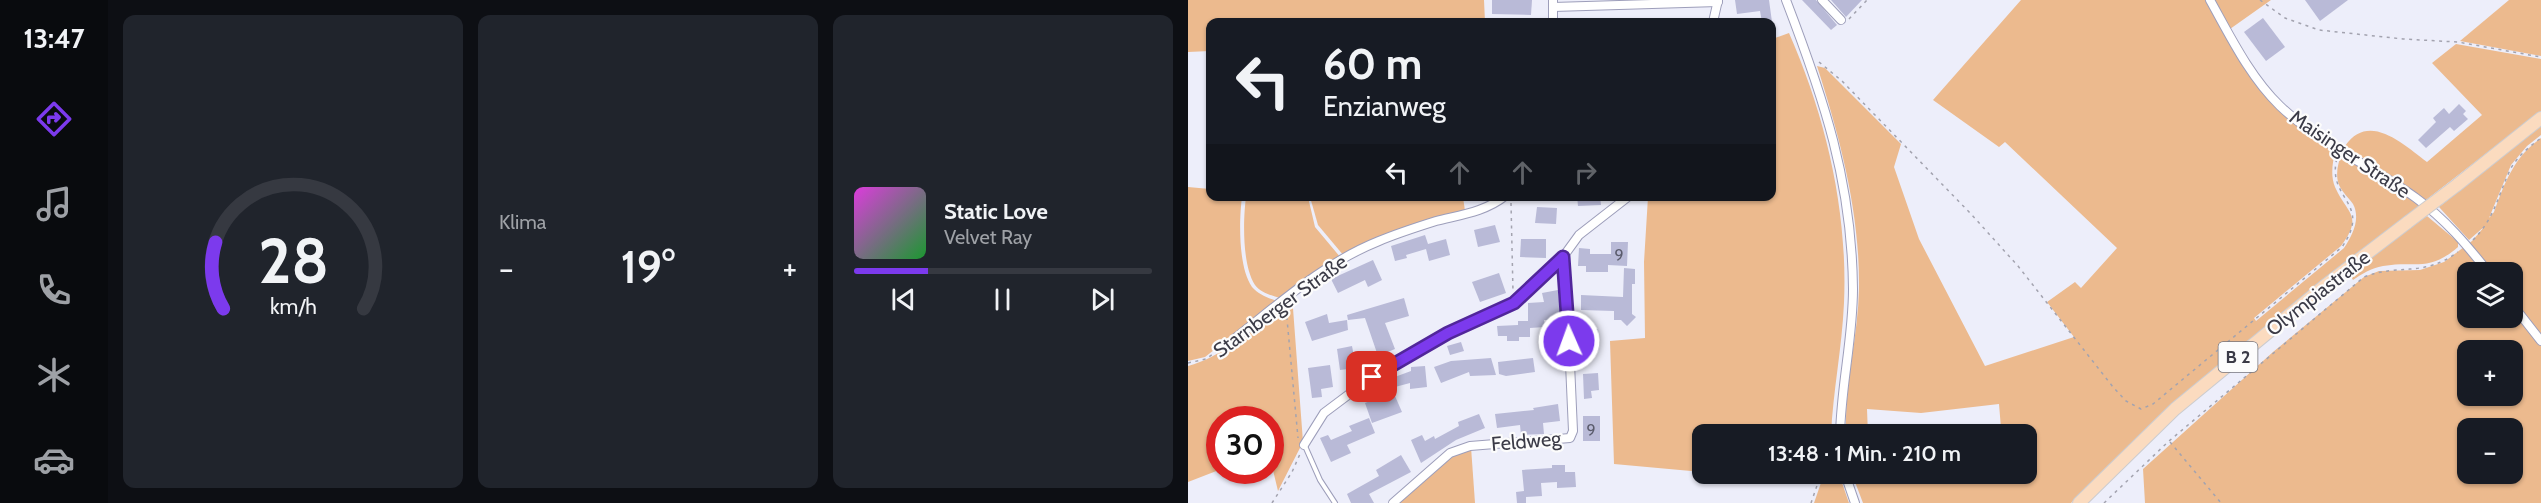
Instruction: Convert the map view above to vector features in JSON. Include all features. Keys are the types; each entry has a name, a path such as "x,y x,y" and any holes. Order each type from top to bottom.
{"main road":[{"name":"Olympiastraße","path":"2079,503 2175,409 2327,284 2541,118"}],"street":[{"path":"1786,0 1809,60 1836,145 1848,216 1853,289 1851,333 1841,424"},
{"path":"1822,0 1841,20"},
{"name":"Maisinger Straße","path":"2210,0 2238,49 2280,106 2312,132 2436,214 2480,262"},
{"path":"1552,18 1553,3 1718,1 1714,18"},
{"name":"Starnberger Straße","path":"1234,339 1281,300 1344,258 1377,242 1420,226 1487,208 1498,201"},
{"path":"1305,444 1324,413 1372,377 1448,333 1514,303 1563,257 1579,235 1623,201"},
{"name":"Feldweg","path":"1393,503 1450,453 1470,446 1570,438 1573,431 1563,257"},
{"path":"2523,318 2541,341"},
{"path":"1847,484 1855,503"}],"lane":[{"path":"1305,444 1320,480 1335,503"}],"path":[{"path":"1841,20 1847,21 1868,0"},
{"path":"2260,0 2285,18 2319,30 2458,42 2541,57"},
{"path":"1809,60 1827,66 1971,214 2018,266 2113,387 2126,401 2141,409 2153,404 2342,247 2350,236 2354,216 2351,207 2337,187 2334,177 2340,149"},
{"path":"1511,201 1514,303"},
{"path":"2104,503 2169,441 2351,287"},
{"path":"1272,503 1292,472 1305,444 1296,437 1287,319 1281,300"},
{"name":"Starnberger Straße","path":"1188,363 1206,358 1234,339"},
{"path":"2169,441 2221,503"},
{"path":"1811,503 1818,484"}],"shaded area":[{"path":"1188,0 1484,0 1485,18 1206,18 1206,51 1188,52"},
{"path":"2021,0 2271,0 2230,29 2254,80 2335,150 2332,168 2333,182 2352,221 2348,236 2341,246 2254,318 2256,321 2344,248 2350,238 2356,216 2353,204 2339,185 2337,177 2342,153 2421,206 2130,445 2071,503 1863,503 1856,484 2037,484 2037,424 2001,424 1999,404 1921,413 1867,409 1868,424 1846,424 1859,289 1856,232 1841,148 1817,66 1825,68 1901,144 1894,167 1919,239 1985,366 2074,337 2047,302 2075,282 2081,288 2117,248 2005,142 1999,147 1933,100"},
{"path":"2509,0 2541,0 2541,56 2460,41"},
{"path":"1789,33 1824,131 1838,199 1842,234 1844,303 1832,424 1692,424 1692,471 1614,464 1610,341 1645,338 1644,262 1648,201 1776,201 1776,38"},
{"path":"2456,44 2541,59 2541,111 2426,200 2345,146 2354,136 2365,131 2375,131 2397,140 2427,162 2482,115 2432,63"},
{"path":"2541,126 2541,135 2527,146 2511,165 2489,218 2517,162 2541,138 2541,503 2145,503 2143,469 2273,352 2364,277 2379,271 2420,270 2444,262 2472,241 2485,226 2469,240 2439,207"},
{"path":"1188,187 1206,189 1206,201 1242,201 1241,243 1247,278 1257,292 1277,301 1205,357 1188,361"},
{"path":"1246,201 1309,201 1315,227 1341,258 1280,298 1266,293 1255,285 1248,266 1244,218"},
{"path":"1311,201 1464,201 1465,211 1344,256 1318,225"},
{"path":"2427,216 2458,242 2458,247 2448,255 2430,263 2379,267 2353,280 2348,272"},
{"path":"1292,295 1303,442 1284,479 1284,406 1206,406 1206,475 1188,482 1188,366 1217,354 1256,326"},
{"path":"1471,447 1475,503 1397,503 1451,455"},
{"path":"1821,484 1842,484 1849,503 1814,503"}],"building":[{"path":"1492,0 1532,0 1531,15 1492,14"},
{"path":"1735,0 1769,0 1771,18 1761,18 1760,11 1737,14"},
{"path":"1802,0 1816,0 1837,25 1831,30"},
{"path":"1831,0 1862,0 1846,17"},
{"path":"2305,0 2348,0 2320,21"},
{"path":"2263,18 2285,47 2266,61 2244,32"},
{"path":"2459,104 2466,111 2463,114 2468,119 2454,131 2450,127 2426,148 2418,140 2436,122 2433,118 2444,108 2449,114"},
{"path":"1578,201 1601,201 1601,205 1578,206"},
{"path":"1537,207 1557,208 1556,224 1535,223"},
{"path":"1495,225 1500,242 1478,247 1474,230"},
{"path":"1425,235 1428,244 1446,239 1450,255 1429,261 1426,249 1395,261 1391,246"},
{"path":"1521,239 1546,239 1546,258 1520,257"},
{"path":"1611,242 1628,242 1627,266 1608,265 1608,272 1586,272 1586,266 1578,266 1579,248 1590,249 1590,254 1611,254"},
{"path":"1373,260 1382,280 1368,287 1365,280 1338,293 1331,279"},
{"path":"1624,268 1635,269 1635,284 1632,284 1632,314 1636,317 1627,326 1621,320 1614,320 1614,311 1581,310 1581,295 1623,297"},
{"path":"1499,273 1506,293 1480,302 1472,282"},
{"path":"1558,290 1561,320 1544,320 1545,327 1530,328 1530,337 1519,337 1519,341 1507,341 1507,336 1498,336 1497,326 1518,325 1518,321 1528,321 1528,303 1544,302 1542,293"},
{"path":"1404,298 1409,316 1385,323 1395,349 1378,356 1365,318 1348,320 1347,315"},
{"path":"1327,314 1329,323 1347,320 1348,330 1312,341 1305,322"},
{"path":"1598,329 1599,346 1591,347 1592,357 1582,358 1581,330"},
{"path":"1461,342 1464,351 1450,355 1447,346"},
{"path":"1352,346 1356,368 1340,370 1337,349"},
{"path":"1491,358 1496,375 1470,376 1469,372 1441,383 1434,367 1451,361"},
{"path":"1533,358 1535,372 1506,376 1499,374 1498,362"},
{"path":"1330,365 1333,387 1321,389 1322,397 1312,398 1308,368"},
{"path":"1425,366 1427,387 1410,389 1410,383 1395,387 1392,378 1411,371 1411,367"},
{"path":"1598,373 1599,390 1591,391 1592,398 1584,399 1583,374"},
{"path":"1395,396 1402,412 1372,423 1365,403 1380,397 1381,401"},
{"path":"1558,404 1560,421 1543,423 1544,434 1521,435 1520,425 1497,428 1495,414 1534,410 1533,408"},
{"path":"1479,414 1485,428 1456,440 1421,463 1411,440 1422,435 1425,441 1434,436 1435,439 1459,426 1458,422"},
{"path":"1583,416 1600,416 1600,441 1583,441"},
{"path":"1369,418 1375,433 1347,445 1351,453 1331,462 1320,438 1328,435 1331,440 1352,431 1349,426"},
{"path":"1401,455 1411,472 1369,494 1374,503 1351,503 1347,494 1379,476 1376,470"},
{"path":"1552,465 1565,465 1565,472 1575,472 1576,487 1557,488 1557,482 1541,483 1542,496 1526,497 1526,503 1517,503 1516,492 1524,491 1522,470 1552,468"}],"route":[{"path":"1372,377 1448,333 1514,303 1563,257 1569,341"}]}
